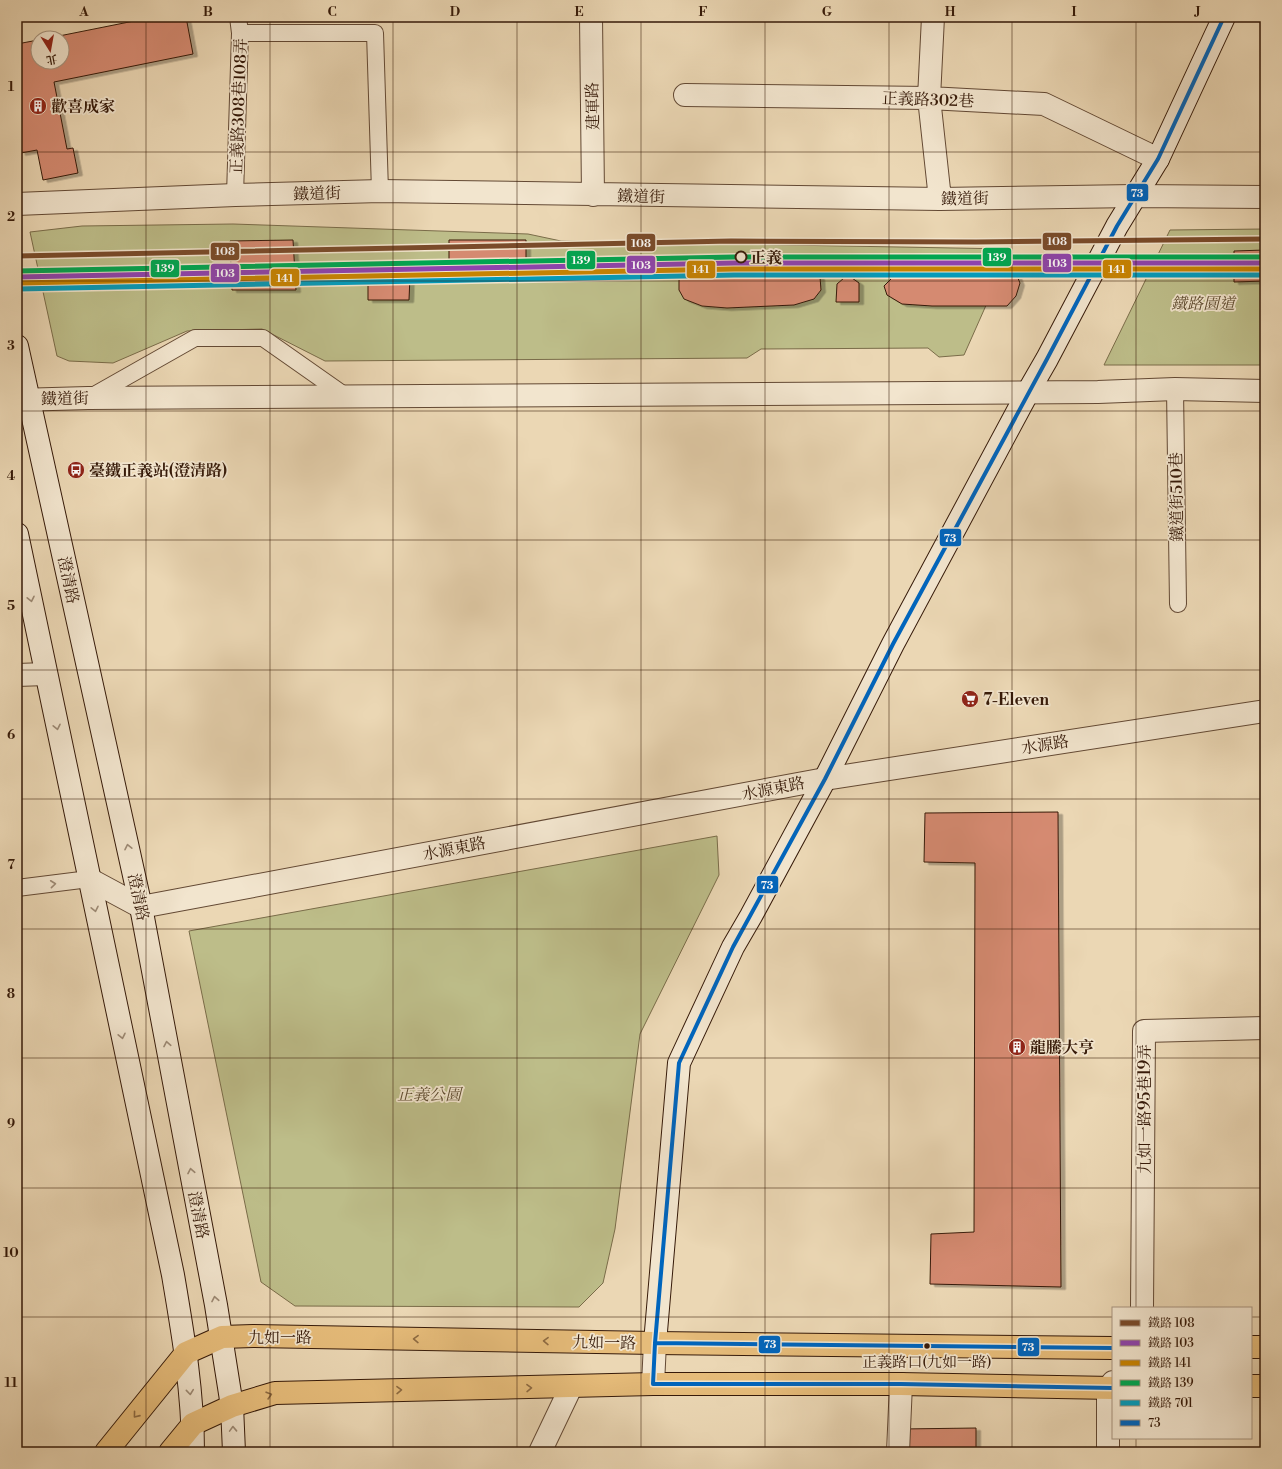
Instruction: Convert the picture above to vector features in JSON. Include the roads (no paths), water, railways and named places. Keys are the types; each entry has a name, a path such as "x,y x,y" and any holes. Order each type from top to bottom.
{"main road":[{"name":"九如一路","path":"106,1452 186,1353 222,1338 254,1336 655,1343 1112,1348"},
{"path":"1252,1347 1265,1347"},
{"path":"170,1452 193,1424 232,1406 275,1393 653,1384 1111,1386"},
{"path":"1252,1386 1265,1386"}],"street":[{"name":"建軍路","path":"591,17 593,195"},
{"path":"933,17 929,98 940,199"},
{"path":"653,1384 655,1343 679,1063 733,947 825,778 893,644 1117,226 1158,159 1224,17"},
{"name":"正義路302巷","path":"685,95 929,98 1044,104 1158,159"},
{"name":"鐵道街","path":"17,204 380,191 940,199 1135,196 1265,197"},
{"name":"澄清路","path":"17,346 23,399 141,907 222,1338 232,1406 234,1452"},
{"name":"鐵道街","path":"23,399 1098,392 1175,389 1265,391"},
{"path":"17,534 172,1275 186,1353 193,1424 193,1452"},
{"path":"17,675 46,674"},
{"name":"水源路","path":"825,778 1265,711"},
{"name":"水源東路","path":"141,907 825,778"},
{"path":"89,879 141,907"},
{"name":"九如一路95巷19弄","path":"1142,1307 1144,1032 1265,1028"},
{"path":"898,1452 900,1384"},
{"path":"1108,1452 1111,1386"},
{"path":"540,1452 571,1387"}],"lane":[{"path":"239,25 375,33 380,191"},
{"name":"正義路308巷108弄","path":"235,195 239,25"},
{"path":"88,398 195,338 263,338 347,397"},
{"name":"鐵道街510巷","path":"1175,389 1178,604"},
{"path":"17,888 89,879"}],"rail line":[{"name":"108","path":"17,256 731,241 976,242 1265,239"},
{"name":"139","path":"17,271 734,257 1265,257"},
{"name":"103","path":"17,277 734,263 1265,263"},
{"name":"141","path":"17,283 734,269 1265,269"},
{"name":"701","path":"17,289 734,275 1265,275"}],"place":[{"name":"歡喜成家","path":"38,106"},
{"name":"正義","path":"741,257"},
{"name":"臺鐵正義站(澄清路)","path":"76,470"},
{"name":"7-Eleven","path":"970,699"},
{"name":"龍騰大亨","path":"1017,1047"},
{"name":"正義路口(九如一路)","path":"927,1346"}],"park label":[{"name":"鐵路園道","path":"1203,303"},
{"name":"正義公園","path":"429,1094"}]}
